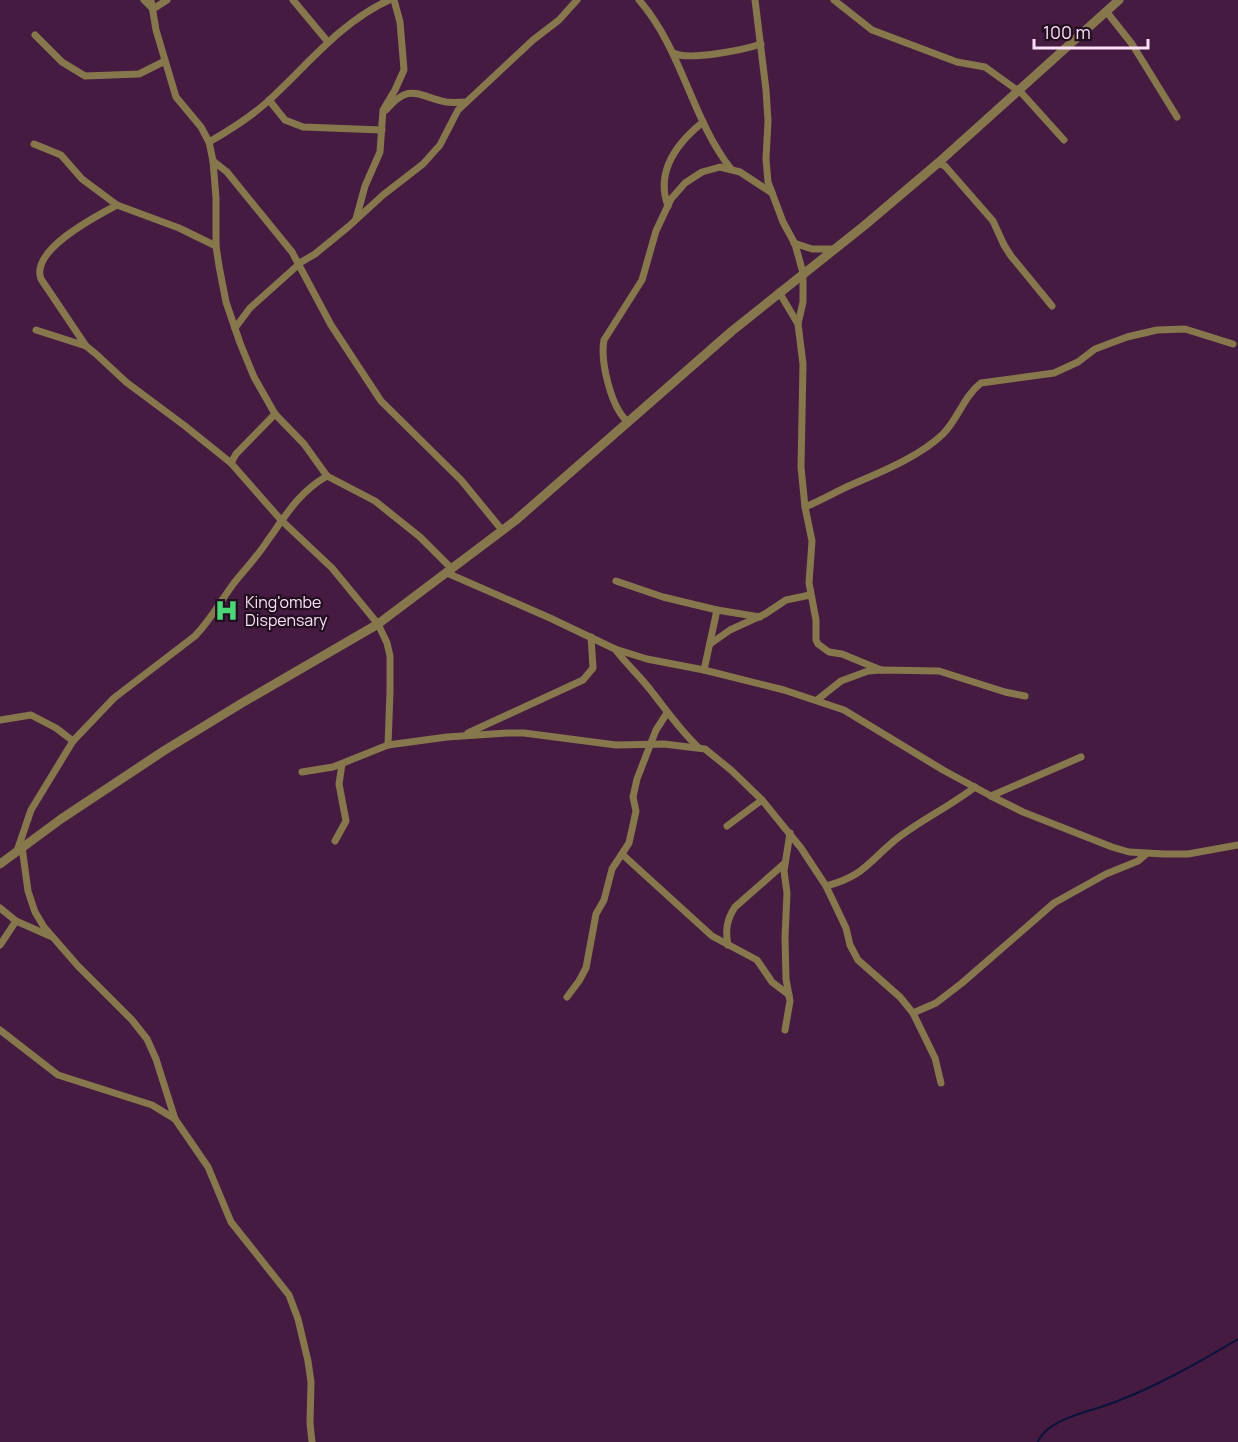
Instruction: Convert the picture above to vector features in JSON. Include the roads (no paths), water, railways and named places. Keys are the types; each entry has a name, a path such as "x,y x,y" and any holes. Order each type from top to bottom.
{"street":[{"path":"144,0 153,9"},
{"path":"151,0 156,30 176,97 201,127 209,142 216,198 216,246 226,302 254,377 275,414 304,444 327,476 375,501 420,537 449,571 615,649 647,659 704,670 817,700 859,718 943,770 1023,812 1112,847 1146,854 1188,854 1238,845"},
{"path":"153,9 167,0"},
{"path":"293,0 328,42"},
{"path":"209,142 243,122 328,42 361,15 389,0"},
{"path":"356,219 365,186 380,152 382,110 404,70 400,22 394,0"},
{"path":"234,328 250,308 298,265 315,254 423,164 440,145 453,119 466,102 482,90 533,40 559,20 577,0"},
{"path":"639,0 656,22 673,53 703,122 731,169"},
{"path":"755,0 768,122 766,159 768,182 794,243 803,273 804,302 798,324 804,384 800,447 804,507 812,541 809,574 816,636 818,644 829,652 842,654 881,670"},
{"path":"834,0 872,30 957,62 986,67 1018,90 1064,140"},
{"path":"0,864 165,750 378,624 530,509 627,421 779,292 835,249 938,163 1119,0"},
{"path":"1106,11 1132,44 1177,117"},
{"path":"35,35 62,62 85,76 139,74 165,61"},
{"path":"673,53 686,57 716,54 761,44"},
{"path":"382,115 401,96 411,92 444,102 466,102"},
{"path":"269,100 285,120 303,127 382,130"},
{"path":"668,206 665,195 667,164 680,143 703,122"},
{"path":"34,144 62,155 82,179 117,205 179,228 216,246"},
{"path":"213,161 227,172 292,252 331,325 381,401 461,480 502,530"},
{"path":"938,163 945,166 993,221 1011,256 1052,306"},
{"path":"627,421 621,416 608,380 602,350 604,340 642,280 652,240 668,206 680,188 693,177 714,168 731,169 747,176 772,193"},
{"path":"117,205 87,222 56,245 41,262 39,271 41,279 86,346 126,382 231,463 281,520 332,568 378,624 390,656 388,745"},
{"path":"794,243 812,249 835,249"},
{"path":"779,292 798,324"},
{"path":"804,507 893,467 926,447 942,435 972,390 981,382 1054,373 1078,362 1095,349 1127,337 1157,330 1185,329 1233,344"},
{"path":"36,330 86,346"},
{"path":"231,463 236,454 275,414"},
{"path":"312,1442 309,1371 295,1308 285,1289 234,1228 208,1167 175,1119 156,1059 147,1039 132,1020 50,936 35,912 19,849 31,810 73,741 114,698 205,626 232,585 268,542 281,520 303,493 327,476"},
{"path":"616,581 663,597 760,617"},
{"path":"710,644 730,630 760,617 786,600 810,595"},
{"path":"704,670 717,609"},
{"path":"463,736 583,680 593,668 591,637"},
{"path":"615,649 698,747"},
{"path":"817,700 841,681 868,671 881,670 939,671 1005,693 1025,696"},
{"path":"567,997 585,972 596,914 604,900 612,869 629,843 636,811 634,790 650,744 667,713"},
{"path":"0,720 31,715 56,728 73,741"},
{"path":"302,772 322,770 342,764 388,745 463,736 516,733 616,745 650,744 698,747 713,754 762,800 790,833 826,886 858,960 900,997 913,1013 935,1058 941,1083"},
{"path":"991,796 1081,757"},
{"path":"335,841 346,821 339,784 342,764"},
{"path":"826,886 847,880 863,871 894,842 975,788"},
{"path":"727,826 762,800"},
{"path":"785,1030 789,1015 789,995 785,964 787,893 785,863 790,833"},
{"path":"913,1013 936,1003 962,984 1054,903 1106,874 1138,861 1146,854"},
{"path":"623,855 712,936 757,960 772,982 789,995"},
{"path":"728,945 729,916 735,907 785,863"},
{"path":"0,908 16,921 50,936"},
{"path":"0,945 16,921"},
{"path":"0,1030 58,1075 152,1105 175,1119"}],"waterway":[{"path":"1038,1442 1042,1435 1056,1424 1075,1415 1119,1401 1154,1385 1238,1339"}],"place":[{"name":"King'ombe Dispensary","path":"227,611"}]}
